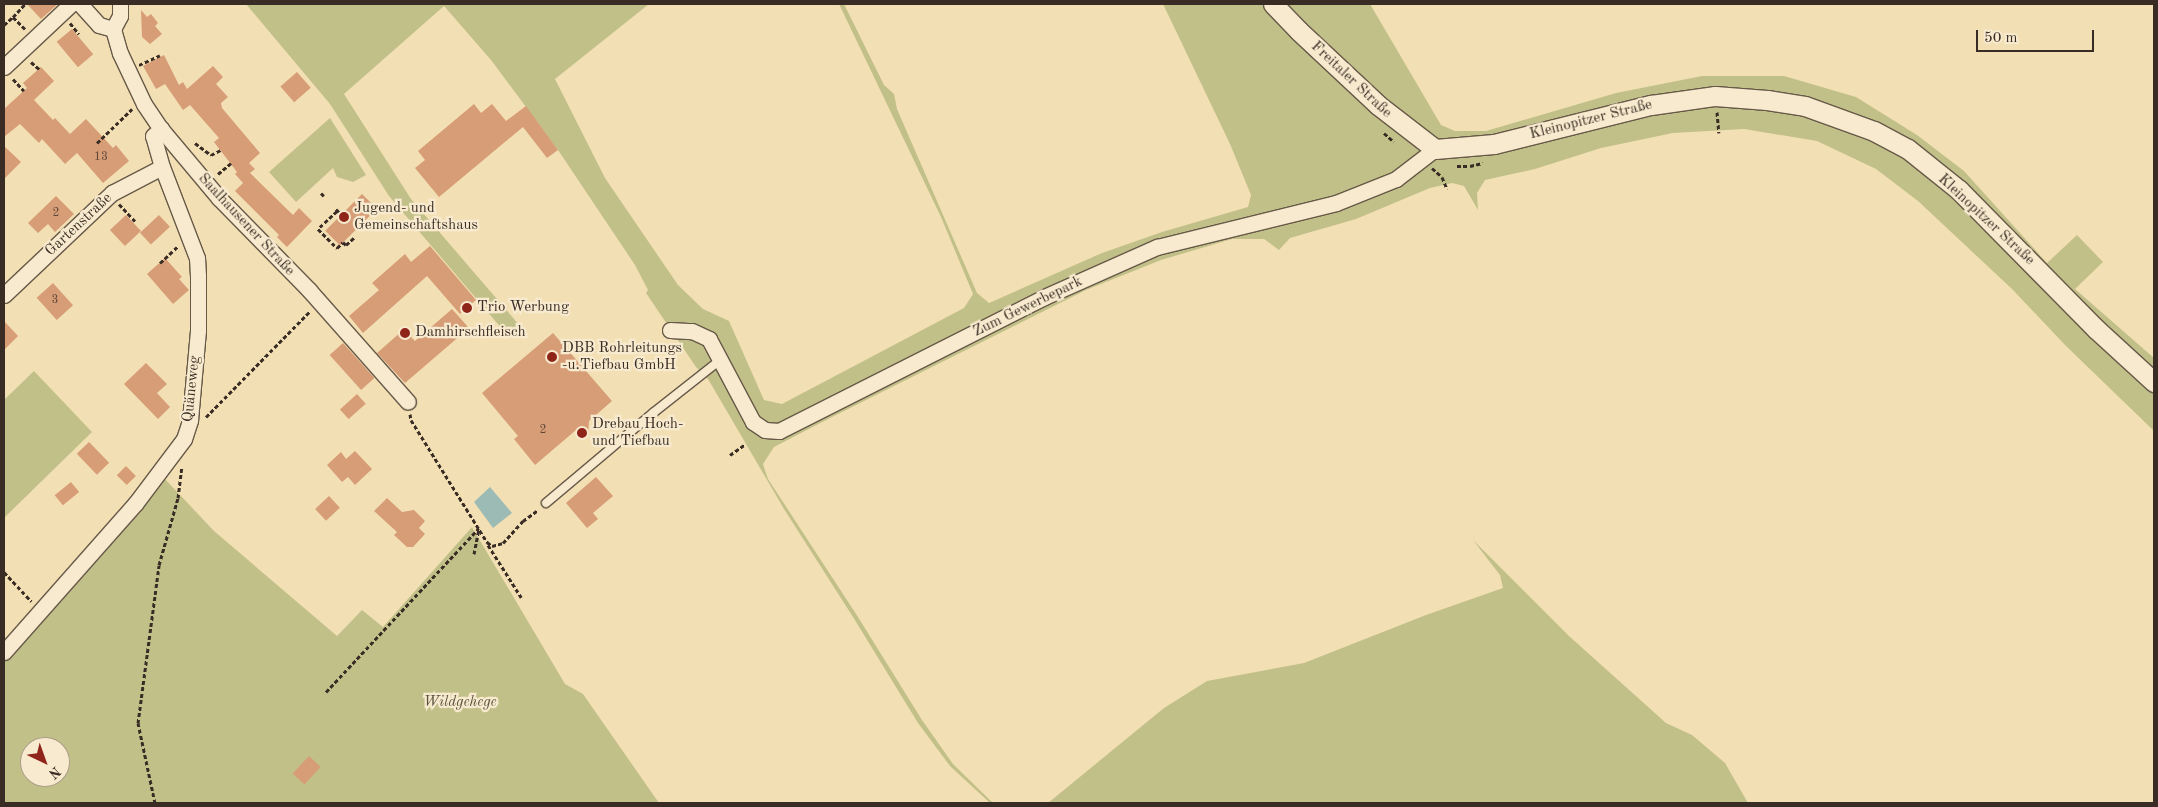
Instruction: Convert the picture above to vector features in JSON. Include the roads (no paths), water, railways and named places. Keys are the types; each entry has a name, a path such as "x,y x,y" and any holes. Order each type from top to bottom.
{"street":[{"path":"7,71 71,4"},
{"path":"80,4 99,24 113,29 120,16 120,4"},
{"name":"Freitaler Straße","path":"1273,4 1378,105 1435,149"},
{"name":"Saalhausener Straße","path":"113,29 120,53 135,87 161,129 219,198 320,302 408,402"},
{"name":"Kleinopitzer Straße","path":"1435,149 1494,144 1651,105 1715,96 1767,100 1805,106 1874,131 1908,149 1959,190 2096,329 2154,382"},
{"name":"Quäneweg","path":"4,652 43,610 134,504 184,439 190,420 198,330 197,258 162,167 154,136 161,129"},
{"name":"Zum Gewerbepark","path":"670,330 692,330 709,338 753,422 765,430 779,431 1044,297 1156,247 1336,203 1396,179 1435,149"},
{"name":"Gartenstraße","path":"4,295 112,193 162,167"}],"lane":[{"path":"546,503 653,412 720,360"}],"water":[{"path":"490,487 512,513 493,528 474,502"}],"place":[{"name":"Jugend- und Gemeinschaftshaus","path":"344,217"},
{"name":"Trio Werbung","path":"467,308"},
{"name":"Damhirschfleisch","path":"405,333"},
{"name":"DBB Rohrleitungs -u.Tiefbau GmbH","path":"552,357"},
{"name":"Drebau Hoch- und Tiefbau","path":"582,433"}],"park label":[{"name":"Wildgehege","path":"460,703"}]}
